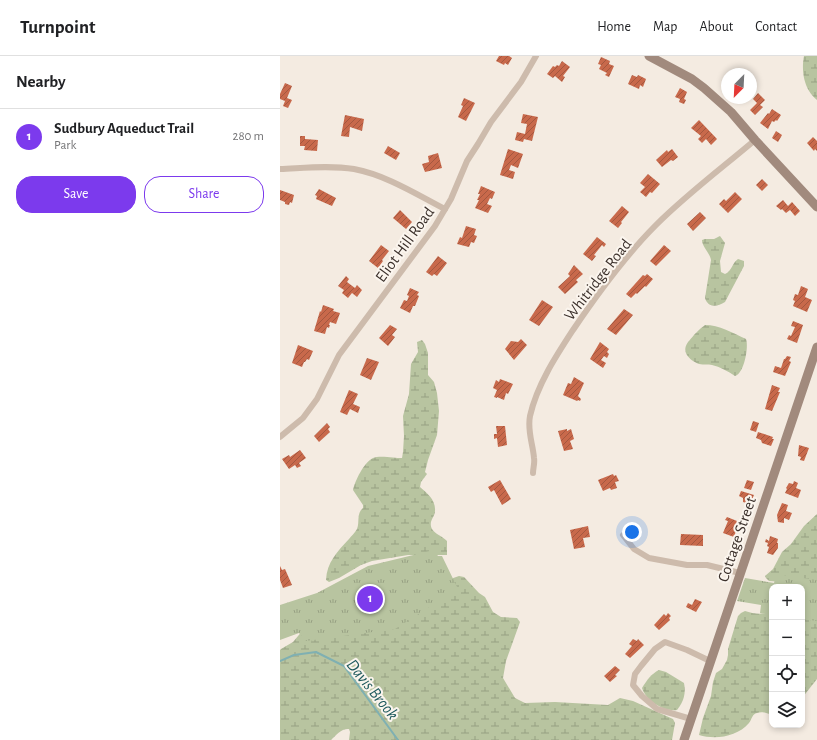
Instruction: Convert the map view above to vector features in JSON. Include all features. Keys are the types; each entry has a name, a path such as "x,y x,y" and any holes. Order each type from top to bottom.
{"street":[{"name":"Eliot Hill Road","path":"280,437 303,418 317,399 339,355 435,226 451,199 468,161 491,122 521,82 536,56"},
{"path":"649,56 692,79 731,112 817,207"},
{"name":"Whitridge Road","path":"533,473 534,458 529,432 529,418 540,387 567,340 617,269 655,226 678,204 755,140"},
{"path":"280,169 354,169 394,183 445,209"},
{"name":"Cottage Street","path":"684,740 817,348"},
{"path":"623,535 634,549 649,558 687,566 707,565 740,573"},
{"path":"691,719 657,709 642,696 633,685 634,674 655,650 665,642 687,650 710,662"}],"green space":[{"path":"804,56 817,56 817,100 809,91 804,80"},
{"path":"720,236 725,243 720,261 721,272 725,274 727,273 738,259 744,261 744,266 725,302 713,306 708,304 705,298 711,260 702,240 714,239"},
{"path":"705,325 721,328 746,339 747,348 745,360 741,370 735,376 724,369 715,366 699,364 687,355 685,348 686,345"},
{"path":"422,340 428,353 428,375 434,382 439,411 437,435 428,460 425,472 427,474 421,482 420,487 434,503 435,513 431,521 431,526 435,532 447,541 447,555 408,555 372,561 361,565 329,582 326,580 328,568 337,553 355,532 358,526 359,515 363,505 353,490 360,472 366,463 376,457 402,458 404,436 403,416 409,394 411,364 418,352 417,342"},
{"path":"817,514 817,584 769,581 765,576 773,569 782,552 791,544 804,526"},
{"path":"434,550 438,556 442,556 458,589 395,629 306,641 299,633 280,640 280,605 317,593 368,566"},
{"path":"776,574 817,580 817,621 805,619 805,584 769,584 769,614 760,613 761,605 737,601 745,578 774,583"},
{"path":"459,576 464,577 479,593 485,597 493,612 501,617 517,618 520,622 506,661 503,678 515,698 525,703 555,702 608,705 620,698 633,701 673,719 675,723 672,740 349,740 350,732 349,729 346,729 339,732 331,740 280,740 281,649 293,642 303,630"},
{"path":"805,606 817,608 817,679 805,694"},
{"path":"745,611 758,614 769,612 769,714 759,712 755,714 744,728 726,736 712,737 699,735 711,696 716,673 722,669 727,660 728,649 738,616"},
{"path":"659,670 666,672 684,683 684,697 677,710 667,709 656,705 644,693 642,688 647,680 651,675"}],"building":[{"path":"499,56 509,56 512,58 508,65 505,63 504,65 496,61"},
{"path":"601,57 610,61 609,64 614,66 609,77 605,75 607,73 599,69 601,65 598,64"},
{"path":"562,61 570,67 563,76 565,77 562,82 555,76 553,78 547,74 553,66 559,66"},
{"path":"632,75 637,77 638,75 646,79 643,87 640,85 639,89 628,84"},
{"path":"285,83 292,86 287,98 292,100 288,108 283,106 285,101 280,99 280,94"},
{"path":"680,88 687,92 684,99 686,100 684,104 679,102 680,99 675,97"},
{"path":"758,93 765,100 760,105 763,107 755,115 750,110 757,104"},
{"path":"464,98 475,103 466,121 458,117 463,106 461,105"},
{"path":"772,109 781,115 777,121 772,121 768,129 760,123"},
{"path":"523,114 538,117 532,141 524,139 523,142 515,140 517,132 525,134 527,124 521,123"},
{"path":"345,115 364,119 362,131 350,127 349,137 341,136"},
{"path":"699,120 717,139 711,145 706,139 702,143 698,139 701,136 691,128"},
{"path":"776,131 782,135 778,142 772,138"},
{"path":"300,136 305,136 305,139 318,140 317,151 304,150 305,146 300,146"},
{"path":"813,137 817,141 817,151 815,149 814,151 807,143"},
{"path":"388,146 400,153 396,160 384,153"},
{"path":"508,149 523,154 518,168 511,165 509,170 515,172 513,179 500,175"},
{"path":"672,149 678,157 662,167 656,160 667,150 668,152"},
{"path":"438,153 442,168 425,172 422,164 429,162 428,156"},
{"path":"648,174 660,184 646,197 640,192 645,187 640,183"},
{"path":"762,179 768,185 762,191 756,185"},
{"path":"481,186 495,192 492,199 490,198 487,204 492,206 488,213 475,208 479,200 477,200 480,194 478,194"},
{"path":"319,189 336,198 332,206 316,199 317,196 315,195"},
{"path":"280,190 294,195 292,203 290,202 289,205 285,204 285,202 280,200"},
{"path":"735,192 742,199 728,213 719,204 724,199 726,201"},
{"path":"783,200 788,206 792,202 800,211 795,216 790,210 786,213 782,209 781,210 776,206"},
{"path":"622,206 629,212 618,228 609,221"},
{"path":"400,210 412,222 406,229 393,218"},
{"path":"700,212 706,218 693,231 687,224"},
{"path":"466,226 476,229 474,235 477,236 474,243 471,242 469,247 457,244 460,237 462,238"},
{"path":"597,237 606,244 604,247 602,245 594,255 596,256 592,261 583,254"},
{"path":"381,245 389,251 378,268 369,261"},
{"path":"664,245 671,251 656,266 650,261"},
{"path":"438,256 447,263 437,276 434,274 432,276 426,272"},
{"path":"574,265 583,274 576,280 578,282 565,294 558,287 570,276 568,274"},
{"path":"647,274 653,279 646,287 645,286 631,298 626,294 643,275 645,276"},
{"path":"346,276 349,279 347,282 355,288 357,285 362,290 357,297 352,293 348,298 342,293 344,290 338,286"},
{"path":"801,286 808,289 805,297 812,300 807,312 793,306 795,294 798,295"},
{"path":"410,288 419,292 417,295 419,296 410,313 400,308 404,300 407,301 409,296 407,295"},
{"path":"542,300 553,307 539,326 529,320"},
{"path":"323,305 340,313 336,324 330,322 329,328 327,327 325,334 314,331"},
{"path":"624,309 633,315 616,335 607,329"},
{"path":"793,321 803,325 797,343 787,339 789,335 791,336 795,327 791,326"},
{"path":"390,325 397,329 392,335 395,337 388,346 379,338"},
{"path":"521,339 527,345 514,360 505,349 511,341 518,342"},
{"path":"600,342 609,349 607,352 609,354 607,358 604,356 601,360 606,363 603,368 590,359"},
{"path":"298,345 313,351 309,360 307,359 304,362 302,367 292,363"},
{"path":"787,356 791,357 789,361 791,362 785,376 773,372 775,366 781,368 784,359"},
{"path":"367,358 379,362 371,380 360,375"},
{"path":"574,377 584,383 578,396 581,399 580,401 563,395 568,383 571,384"},
{"path":"500,379 513,384 508,394 506,393 504,400 494,397 497,390 493,388 496,380 499,382"},
{"path":"772,385 780,388 778,392 780,392 772,411 765,409"},
{"path":"349,390 358,394 353,404 360,407 358,413 350,409 347,415 340,412"},
{"path":"753,421 759,423 756,432 750,430"},
{"path":"327,423 330,427 328,429 330,432 319,442 314,436"},
{"path":"496,426 505,426 507,445 498,447 497,438 494,439 494,434 497,434"},
{"path":"567,429 567,431 571,429 574,439 570,441 573,449 564,451 558,431"},
{"path":"758,432 773,437 772,439 774,439 771,446 762,443 761,440 756,438"},
{"path":"799,445 809,448 804,461 800,460 801,457 798,456"},
{"path":"300,450 306,458 299,463 301,466 297,468 295,465 289,469 282,459 289,455 290,457"},
{"path":"613,474 614,476 616,475 619,481 615,482 617,488 611,490 610,488 603,491 598,480"},
{"path":"500,480 511,499 502,505 494,490 491,492 488,487"},
{"path":"747,480 754,482 751,490 744,488"},
{"path":"794,481 798,483 796,488 801,490 798,498 785,493 789,483 793,484"},
{"path":"741,491 754,495 750,504 743,502 743,498 739,496"},
{"path":"782,503 788,505 786,511 792,513 789,520 784,518 784,523 778,522 777,515"},
{"path":"727,517 737,521 734,537 723,533 728,521 725,520"},
{"path":"588,526 590,537 583,538 585,547 574,549 570,530"},
{"path":"681,534 703,535 703,546 680,545"},
{"path":"770,536 778,539 778,548 773,555 767,553 769,547 767,546 768,543 765,542 766,539 769,541"},
{"path":"280,566 282,570 285,569 292,585 283,588 280,580"},
{"path":"695,599 702,602 696,612 686,607 688,603 692,605"},
{"path":"668,613 671,616 669,618 670,620 659,630 654,625 664,614 666,616"},
{"path":"633,639 637,641 638,639 644,645 630,658 625,654 632,646 629,644"},
{"path":"615,666 620,670 615,675 617,676 610,682 604,676"}],"waterway":[{"name":"Davis Brook","path":"280,661 294,655 316,652 344,666 398,740"}],"place":[{"name":"Sudbury Aqueduct Trail","path":"370,599"}]}
